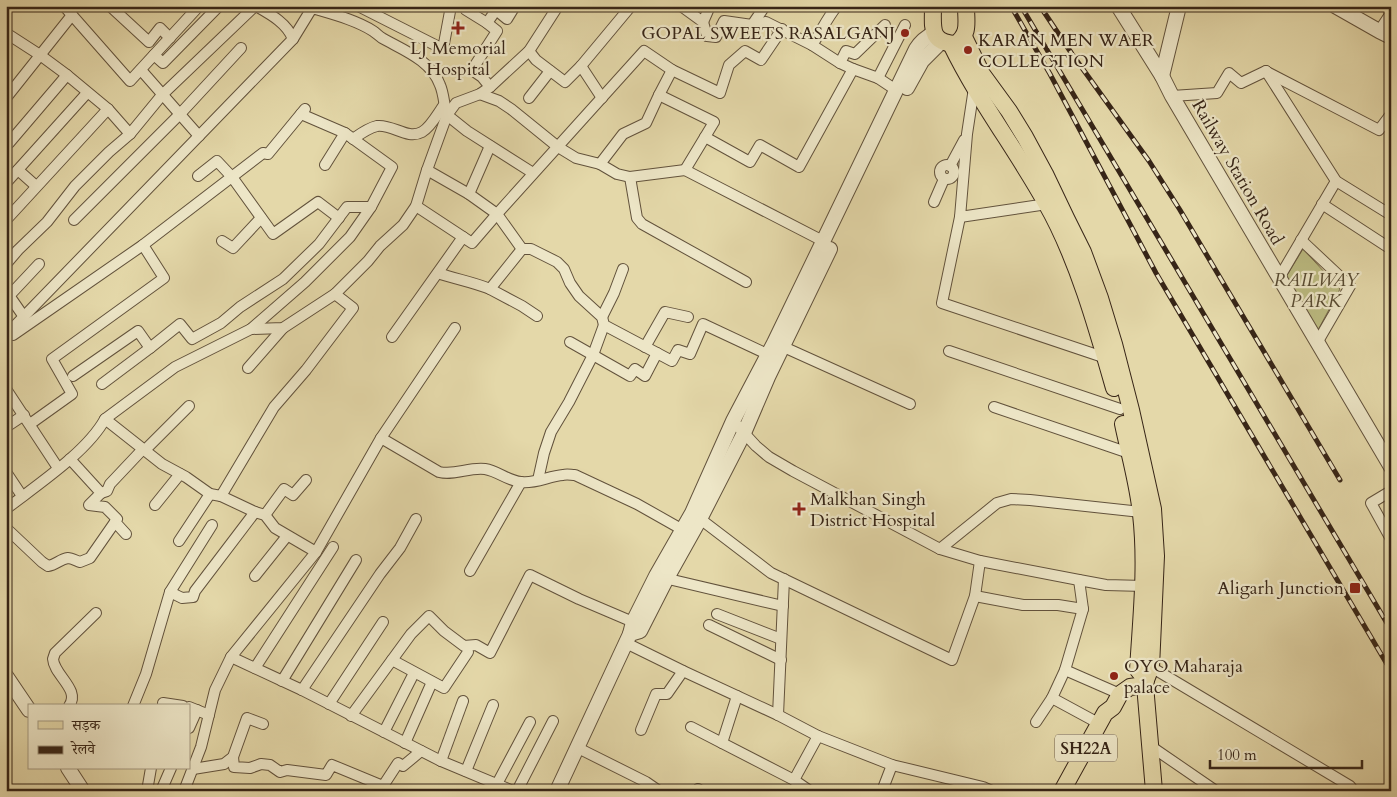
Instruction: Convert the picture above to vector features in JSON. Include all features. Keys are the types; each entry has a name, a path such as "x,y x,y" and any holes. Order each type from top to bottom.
{"main road":[{"path":"933,6 933,28 947,39 982,74 1009,111 1045,174 1083,252 1100,320 1106,358 1120,408 1141,512 1144,586 1138,670 1147,678"},
{"path":"947,39 967,27 966,6"},
{"path":"947,39 974,88 1047,204 1100,320 1131,410 1153,509 1156,556 1147,678 1149,745 1154,791"},
{"path":"1117,700 1130,687 1147,678"},
{"name":"SH22A","path":"1073,791 1105,713 1117,700"},
{"name":"SH22A","path":"1062,791 1114,717 1117,700"}],"street":[{"path":"64,6 130,81 199,6"},
{"path":"110,6 149,42 160,28 170,38"},
{"path":"154,55 163,63 218,6"},
{"path":"6,264 47,222 75,186 130,134 162,95 256,6 290,31 293,39"},
{"path":"358,6 443,49 451,6"},
{"path":"468,6 466,10 497,31 472,70 482,77 490,87"},
{"path":"487,23 496,10 507,19 515,6"},
{"path":"324,165 349,136 377,126 387,126 405,134 424,132 445,110 480,94 529,51 558,6"},
{"path":"529,51 536,60 565,82 581,66 631,6"},
{"path":"680,6 703,22 707,36 716,37 724,21 752,25 766,22 812,45 840,63 878,78 896,90"},
{"path":"703,22 710,6"},
{"path":"752,25 765,6"},
{"path":"812,45 837,6"},
{"name":"Railway Station Road","path":"1118,6 1162,76 1391,467"},
{"path":"1162,76 1179,6"},
{"path":"1335,6 1385,34 1391,13"},
{"path":"6,335 293,39 312,7 372,30 381,37 402,47 430,68 440,85 445,110 416,206 403,226 380,246 368,262 335,294 283,328 248,368"},
{"path":"6,98 72,15"},
{"path":"840,63 846,51 855,54 885,25"},
{"path":"878,78 905,25"},
{"path":"416,206 472,243 644,51 672,70 720,93 729,65 745,51 761,60 782,29"},
{"path":"8,37 40,55 67,75 108,109 130,134"},
{"path":"630,633 640,631 661,577 683,530 696,516 733,421 774,348 823,241 920,42 927,37 947,39"},
{"path":"661,577 744,433 774,348 790,334 911,80 922,61 947,39"},
{"path":"74,220 180,114 241,48"},
{"path":"581,66 602,98"},
{"path":"705,137 750,162 760,145 799,167 853,69"},
{"path":"141,70 199,136"},
{"path":"600,164 623,134 646,123 672,70"},
{"path":"529,98 550,71"},
{"path":"1172,96 1217,92 1229,73 1241,83 1266,72"},
{"path":"1266,72 1379,130 1391,114"},
{"path":"1266,72 1336,181 1391,215"},
{"path":"9,143 67,75"},
{"path":"974,88 967,134 960,217 942,303 1106,358"},
{"path":"6,183 87,93"},
{"path":"480,94 499,101 558,147 576,158 600,164 616,174 630,177 685,170 823,241"},
{"path":"659,95 714,122 685,170"},
{"path":"6,220 108,109"},
{"path":"445,110 467,132 533,173"},
{"path":"6,340 143,245 263,152 268,154 303,112 349,136 392,167 371,207 350,237 305,282 251,329 175,367 105,419 99,431 70,458 6,509"},
{"path":"934,202 944,179 950,179 953,175 953,170 950,166 967,134"},
{"path":"469,194 490,146"},
{"path":"198,176 217,161 232,177 273,234 318,202 339,218"},
{"path":"18,170 36,186"},
{"path":"427,170 469,194 497,214 522,249"},
{"path":"630,177 637,218 642,224 746,282"},
{"path":"1279,278 1336,181"},
{"path":"960,217 1047,204"},
{"path":"1322,204 1391,249"},
{"path":"102,384 180,324 192,339 222,323 240,307 283,279 320,244 347,207 371,207"},
{"path":"222,241 232,248 261,218"},
{"path":"392,337 463,237"},
{"path":"1301,240 1350,286 1317,342"},
{"path":"6,427 27,419 72,394 52,359 164,278 143,245"},
{"path":"490,289 522,249 531,248 557,262 564,269 570,283 579,296 603,321 672,361 678,350 690,354 703,324 774,348 910,404"},
{"path":"24,317 8,293 40,264"},
{"path":"538,480 551,432 593,355 622,269"},
{"path":"438,273 453,279 479,284 522,306 537,316"},
{"path":"221,496 274,407 306,370 353,308 335,294"},
{"path":"645,347 665,312 688,317"},
{"path":"251,329 283,328"},
{"path":"184,791 201,747 214,690 231,657 316,552 381,438 455,328"},
{"path":"73,376 138,331 150,348"},
{"path":"570,342 630,376 635,370 645,376 657,353"},
{"path":"949,351 1120,408"},
{"path":"6,389 58,468"},
{"path":"6,528 48,566 55,566 58,562 68,558 80,562 90,558 117,519 105,507 90,505 100,493 107,491 110,484 189,406"},
{"path":"994,407 1129,453"},
{"path":"105,419 162,464 210,494 221,496 260,514 275,528 316,552"},
{"path":"733,421 762,452 777,462 940,548 980,561 1079,580 1106,584 1144,586"},
{"path":"381,438 439,472 449,474 483,469 521,482 564,474 575,475 637,504 683,530"},
{"path":"70,458 100,493"},
{"path":"6,472 22,496"},
{"path":"156,505 180,474"},
{"path":"170,592 182,598 193,596 195,591 260,514 284,489 293,495 306,480"},
{"path":"470,571 521,482"},
{"path":"1391,491 1371,503 1391,539"},
{"path":"179,541 210,494"},
{"path":"940,548 997,503 1012,499 1141,512"},
{"path":"696,516 771,573 952,660 975,596 980,561"},
{"path":"302,690 380,574 400,548 416,519"},
{"path":"115,522 126,534"},
{"path":"134,704 146,674 170,592 212,525"},
{"path":"255,576 288,536"},
{"path":"255,668 333,547"},
{"path":"282,681 356,560"},
{"path":"352,716 411,634 429,616 444,631 464,646 476,644 490,653 530,575 579,599 683,672 778,715 818,736 892,765 983,787 992,791"},
{"path":"661,577 783,606"},
{"path":"778,715 784,580"},
{"path":"1036,722 1052,698 1065,670 1083,609 1079,580"},
{"path":"975,596 1023,605 1083,609"},
{"path":"70,704 73,697 68,686 56,670 53,659 59,650 96,613"},
{"path":"717,614 782,639"},
{"path":"329,704 383,622"},
{"path":"709,625 780,660"},
{"path":"557,791 630,633"},
{"path":"392,660 444,688 468,652"},
{"path":"231,657 302,690 440,761 513,791"},
{"path":"1065,670 1117,700"},
{"path":"641,730 656,694 667,694 683,672"},
{"path":"384,732 414,673"},
{"path":"6,676 28,709"},
{"path":"1147,678 1350,786 1354,791"},
{"path":"405,743 432,682"},
{"path":"722,743 737,696"},
{"path":"1052,698 1100,724"},
{"path":"440,761 463,701"},
{"path":"466,771 493,705"},
{"path":"190,723 193,709 209,715"},
{"path":"263,724 248,718 233,757 234,767 250,768 261,764 270,765 280,772 287,770 326,775 332,765 383,786 398,763 403,766 421,751"},
{"path":"517,791 553,721"},
{"path":"497,784 530,722"},
{"path":"691,726 794,780 810,791"},
{"path":"794,780 818,736"},
{"path":"1149,745 1216,791"},
{"path":"578,748 646,782 659,791"},
{"path":"193,769 224,764 233,757"},
{"path":"882,791 892,765"},
{"path":"69,770 83,791"},
{"path":"147,791 151,770"},
{"path":"161,790 170,770"}],"green space":[{"name":"RAILWAY PARK","path":"1303,249 1340,289 1318,330 1286,277"}],"railway":[{"path":"1011,6 1050,74 1156,273 1391,671"},
{"path":"1021,6 1391,630"},
{"path":"1040,6 1149,161 1340,480"}],"place":[{"name":"LJ Memorial Hospital","path":"458,28"},
{"name":"GOPAL SWEETS RASALGANJ","path":"905,33"},
{"name":"KARAN MEN WAER COLLECTION","path":"968,50"},
{"name":"Malkhan Singh District Hospital","path":"799,509"},
{"name":"Aligarh Junction","path":"1355,588"},
{"name":"OYO Maharaja palace","path":"1114,676"}]}
